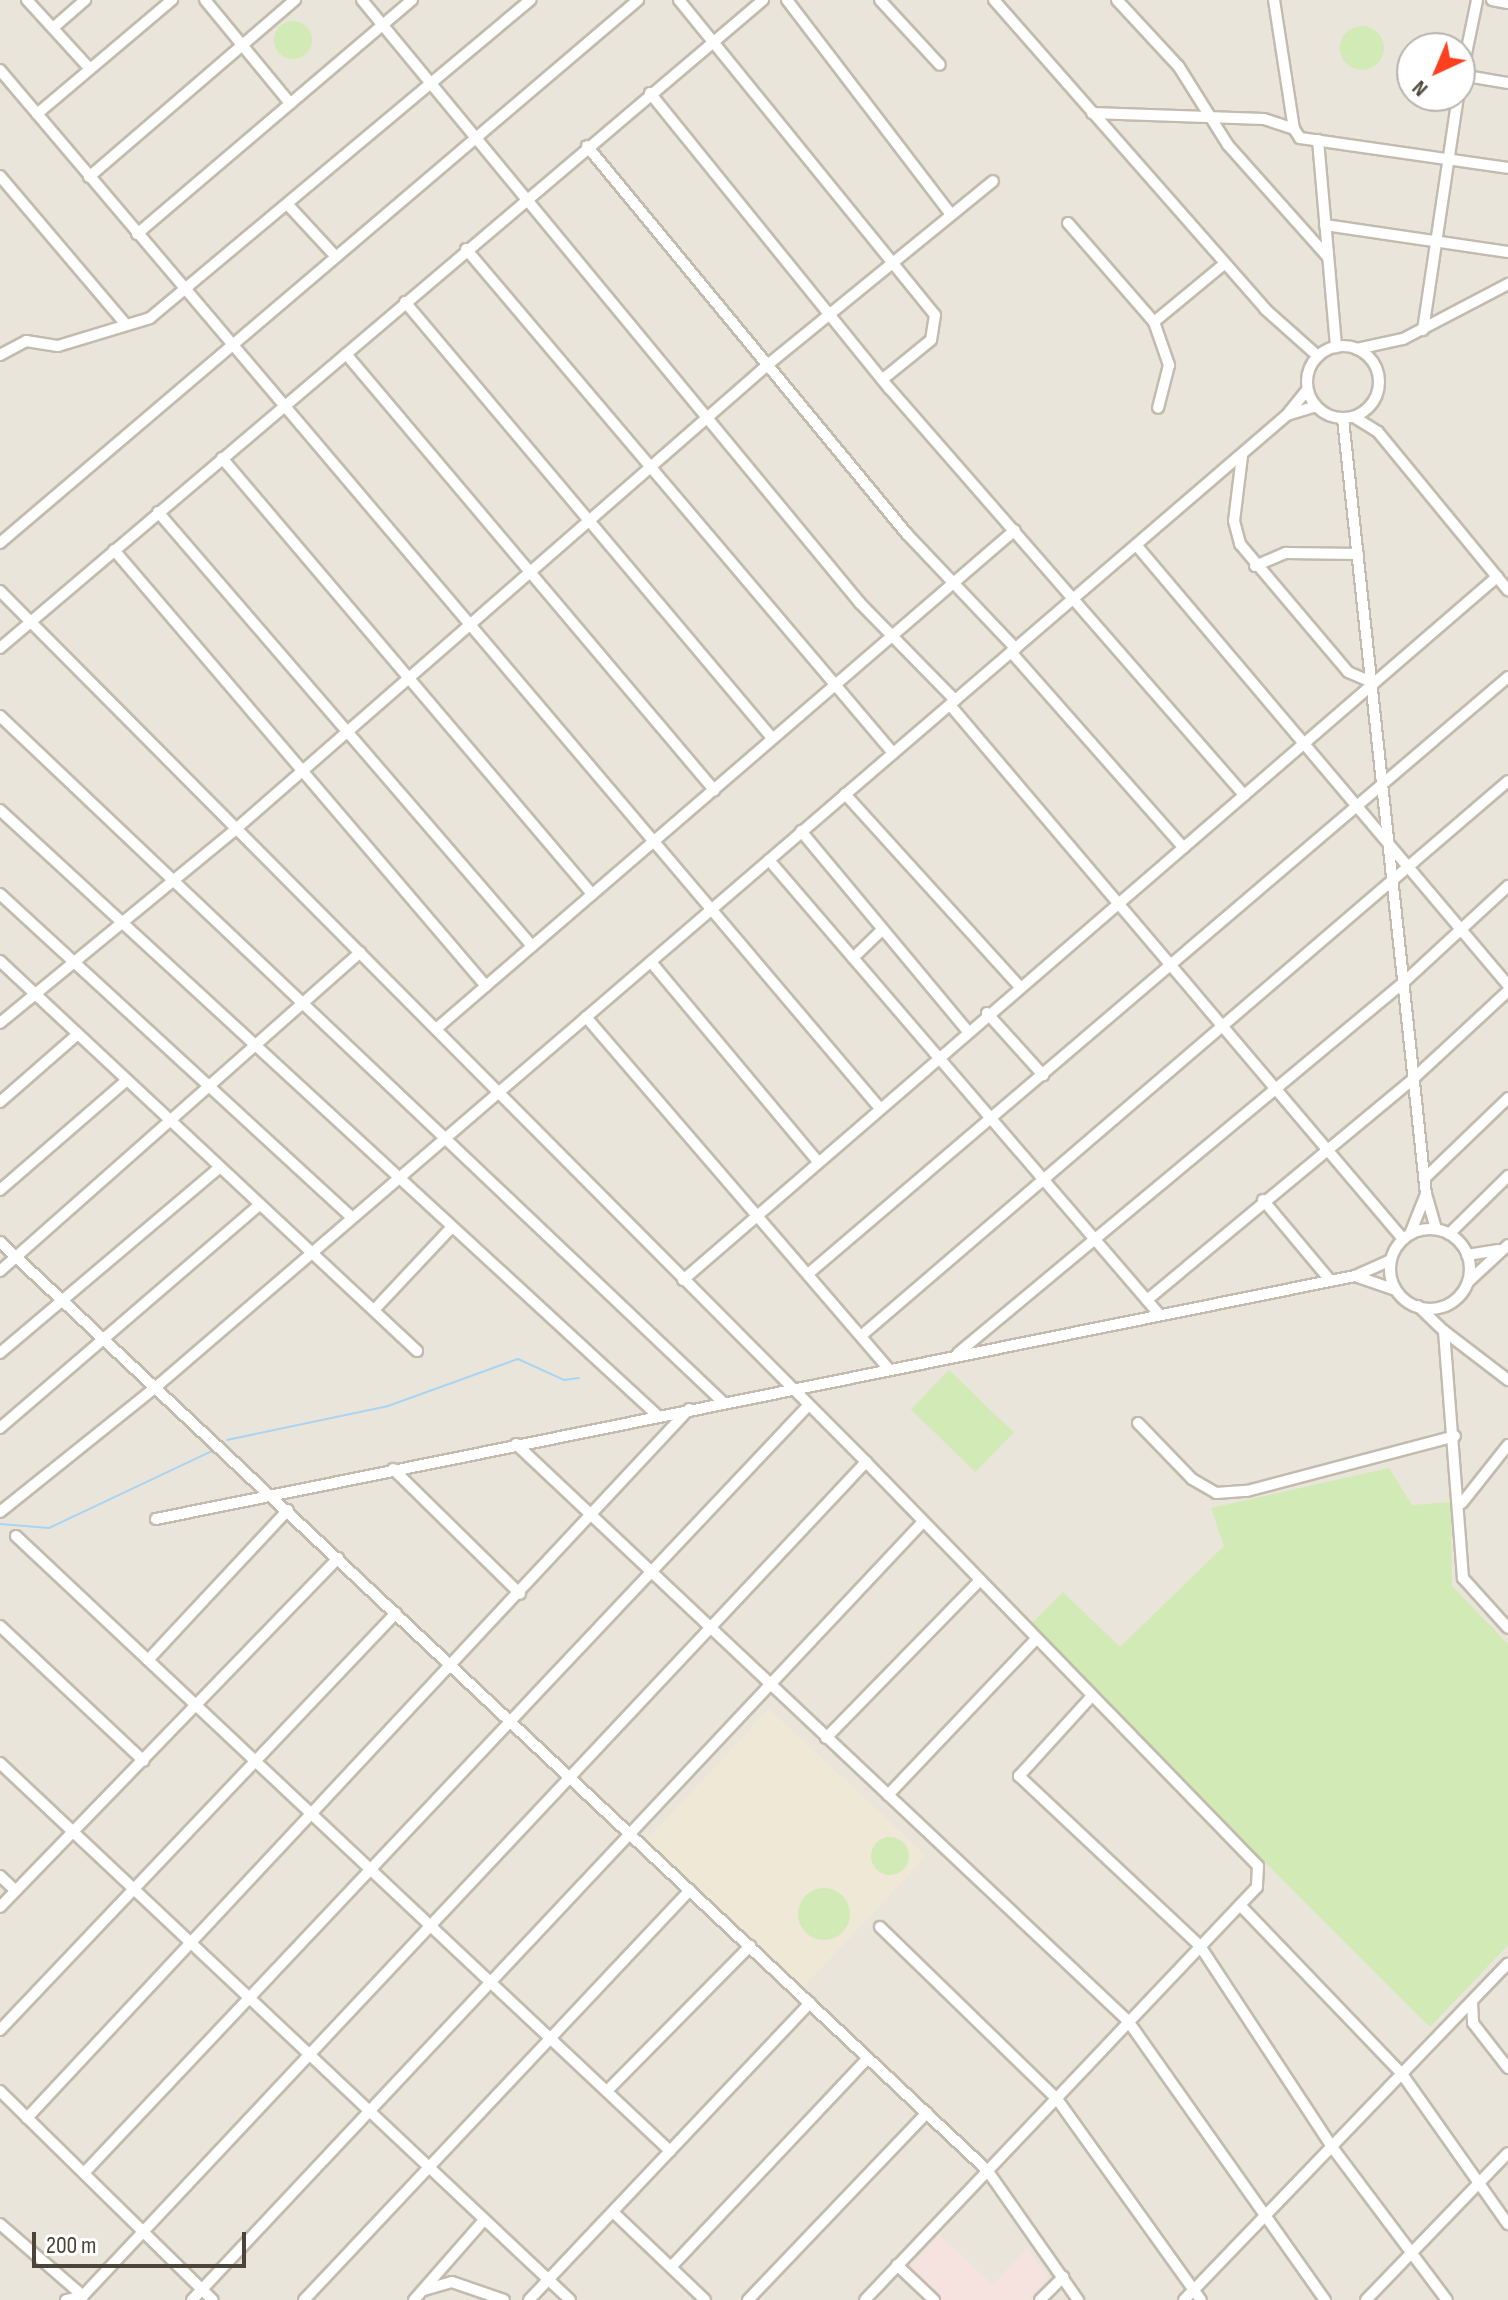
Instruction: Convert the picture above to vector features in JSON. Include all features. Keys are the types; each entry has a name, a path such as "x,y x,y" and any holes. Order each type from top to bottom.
{"street":[{"path":"27,0 90,69"},
{"path":"53,28 85,0"},
{"path":"37,114 172,0"},
{"path":"205,0 290,103"},
{"path":"89,177 295,0"},
{"path":"362,0 433,83 474,139 1171,962 1273,1089 1407,1236"},
{"path":"137,234 412,0"},
{"path":"0,355 26,341 58,346 124,322 150,318 289,206 530,0"},
{"path":"0,543 638,0"},
{"path":"679,0 888,265 929,306 937,325 924,348 883,379"},
{"path":"0,648 587,146 763,0"},
{"path":"787,0 950,213"},
{"path":"880,0 940,65"},
{"path":"994,0 1224,264 1318,356"},
{"path":"1117,0 1179,67 1205,114 1327,256"},
{"path":"1274,0 1294,129 1300,138 1508,168"},
{"path":"1471,32 1477,0"},
{"path":"1492,0 1508,3"},
{"path":"0,70 878,1106"},
{"path":"1476,80 1508,83"},
{"path":"650,93 883,379 1075,599 1156,701 1244,795"},
{"path":"1423,330 1455,112"},
{"path":"1092,113 1205,114 1264,119 1294,129"},
{"path":"1318,140 1336,347"},
{"path":"587,146 684,258 765,367 1184,848"},
{"path":"0,176 124,322"},
{"path":"0,1023 237,828 410,680 707,416 950,213 993,181"},
{"path":"289,206 336,257"},
{"path":"1068,223 1154,322 1169,365 1158,408"},
{"path":"1325,225 1508,252"},
{"path":"466,249 893,753"},
{"path":"1154,322 1224,264"},
{"path":"0,1512 156,1387 1242,456 1287,415 1307,390 1318,356 1336,347 1384,347 1423,330 1508,284"},
{"path":"405,302 772,738"},
{"path":"1375,366 1384,347"},
{"path":"1348,418 1371,404 1379,386 1375,366 1357,349"},
{"path":"346,354 714,790"},
{"path":"1307,390 1316,406"},
{"path":"1371,404 1378,432 1508,590"},
{"path":"1287,415 1316,406 1378,432"},
{"path":"1348,418 1358,554 1426,1194 1436,1229"},
{"path":"1242,456 1235,531 1255,566 1348,672 1372,683"},
{"path":"222,458 592,894"},
{"path":"158,512 532,946"},
{"path":"436,1029 1015,530"},
{"path":"1137,546 1356,805 1388,838 1407,866 1508,985"},
{"path":"114,550 486,986"},
{"path":"1255,566 1286,553 1358,554"},
{"path":"683,1280 816,1159 1018,985 1184,848 1497,577"},
{"path":"0,591 499,1091 806,1408 866,1462 921,1524 1258,1866 1257,1887 865,2300"},
{"path":"808,1274 1356,805 1383,789 1508,677"},
{"path":"0,716 723,1402"},
{"path":"861,1336 1042,1178 1393,883 1407,866 1508,781"},
{"path":"845,794 1018,985"},
{"path":"0,810 657,1415"},
{"path":"801,831 881,931 967,1030"},
{"path":"769,860 1159,1314"},
{"path":"956,1355 1404,982 1459,927 1508,886"},
{"path":"0,894 352,1218"},
{"path":"853,958 881,931"},
{"path":"0,1271 258,1046 360,952"},
{"path":"0,961 417,1351"},
{"path":"651,962 816,1159"},
{"path":"1147,1300 1263,1200 1414,1078 1508,991"},
{"path":"987,1013 1043,1075"},
{"path":"586,1017 889,1369"},
{"path":"0,1102 78,1034"},
{"path":"0,1190 127,1080"},
{"path":"1425,1178 1508,1098"},
{"path":"0,1353 220,1167"},
{"path":"1449,1234 1508,1176"},
{"path":"156,1519 657,1415 1355,1276 1391,1260 1407,1236 1426,1194"},
{"path":"1263,1200 1329,1279"},
{"path":"0,1428 260,1204"},
{"path":"374,1310 452,1227"},
{"path":"1407,1236 1436,1229 1449,1234 1467,1255 1467,1283"},
{"path":"0,1242 987,2170 1078,2300"},
{"path":"1467,1255 1504,1248"},
{"path":"1504,1248 1442,1307 1441,1331 1462,1503 1463,1578 1506,1622"},
{"path":"1391,1260 1396,1290"},
{"path":"1355,1276 1396,1290 1418,1306 1441,1331 1508,1380"},
{"path":"1418,1306 1442,1307"},
{"path":"84,2173 250,2002 806,1408"},
{"path":"27,2118 454,1667 689,1409"},
{"path":"1138,1423 1203,1487 1233,1494 1455,1436"},
{"path":"516,1444 1128,2021 1325,2300"},
{"path":"1462,1503 1508,1445"},
{"path":"66,2300 81,2298 866,1462"},
{"path":"393,1469 520,1594"},
{"path":"148,1660 288,1510"},
{"path":"192,2300 921,1524"},
{"path":"16,1536 670,2151"},
{"path":"0,1907 75,1834 338,1558"},
{"path":"826,1738 978,1582"},
{"path":"0,2030 396,1613"},
{"path":"0,1626 144,1761"},
{"path":"888,1795 1035,1640"},
{"path":"1091,1697 1019,1776 1200,1946 1332,2147 1447,2300"},
{"path":"0,1763 250,2002 310,2054 570,2300"},
{"path":"0,1876 15,1890"},
{"path":"304,2300 431,2171 550,2037 690,1890"},
{"path":"1240,1905 1402,2074 1508,2224"},
{"path":"880,1927 1057,2099 1201,2300"},
{"path":"607,2091 750,1946"},
{"path":"1184,2300 1508,1963"},
{"path":"1472,2002 1473,2023 1508,2068"},
{"path":"529,2300 810,2003"},
{"path":"671,2267 868,2058"},
{"path":"0,2091 145,2229 213,2300"},
{"path":"748,2300 927,2113"},
{"path":"1366,2300 1508,2153"},
{"path":"613,2212 705,2300"},
{"path":"414,2300 484,2220"},
{"path":"0,2224 81,2298"},
{"path":"897,2265 934,2300"},
{"path":"1040,2300 1063,2277"},
{"path":"422,2291 452,2282 504,2300"}],"shaded area":[{"path":"0,0 1508,0 1508,2300 0,2300"},
{"path":"769,1709 926,1856 803,1988 646,1841"},
{"path":"939,2235 993,2285 1027,2248 1048,2277 1028,2300 942,2300 909,2268"}],"green space":[{"path":"293,21 306,27 312,40 306,53 293,59 280,53 274,40 280,27"},
{"path":"1362,26 1377,33 1384,48 1377,63 1362,70 1347,63 1340,48 1347,33"},
{"path":"949,1370 1014,1433 976,1472 911,1410"},
{"path":"1389,1468 1412,1505 1451,1502 1452,1586 1508,1644 1508,1945 1430,2027 1029,1626 1063,1592 1120,1647 1224,1546 1211,1508"},
{"path":"890,1837 903,1843 909,1856 903,1869 890,1875 877,1869 871,1856 877,1843"},
{"path":"824,1888 842,1896 850,1914 842,1932 824,1940 806,1932 798,1914 806,1896"}],"waterway":[{"path":"227,1440 388,1406 518,1359 564,1380 579,1378"},
{"path":"0,1524 49,1528 212,1451"}]}
